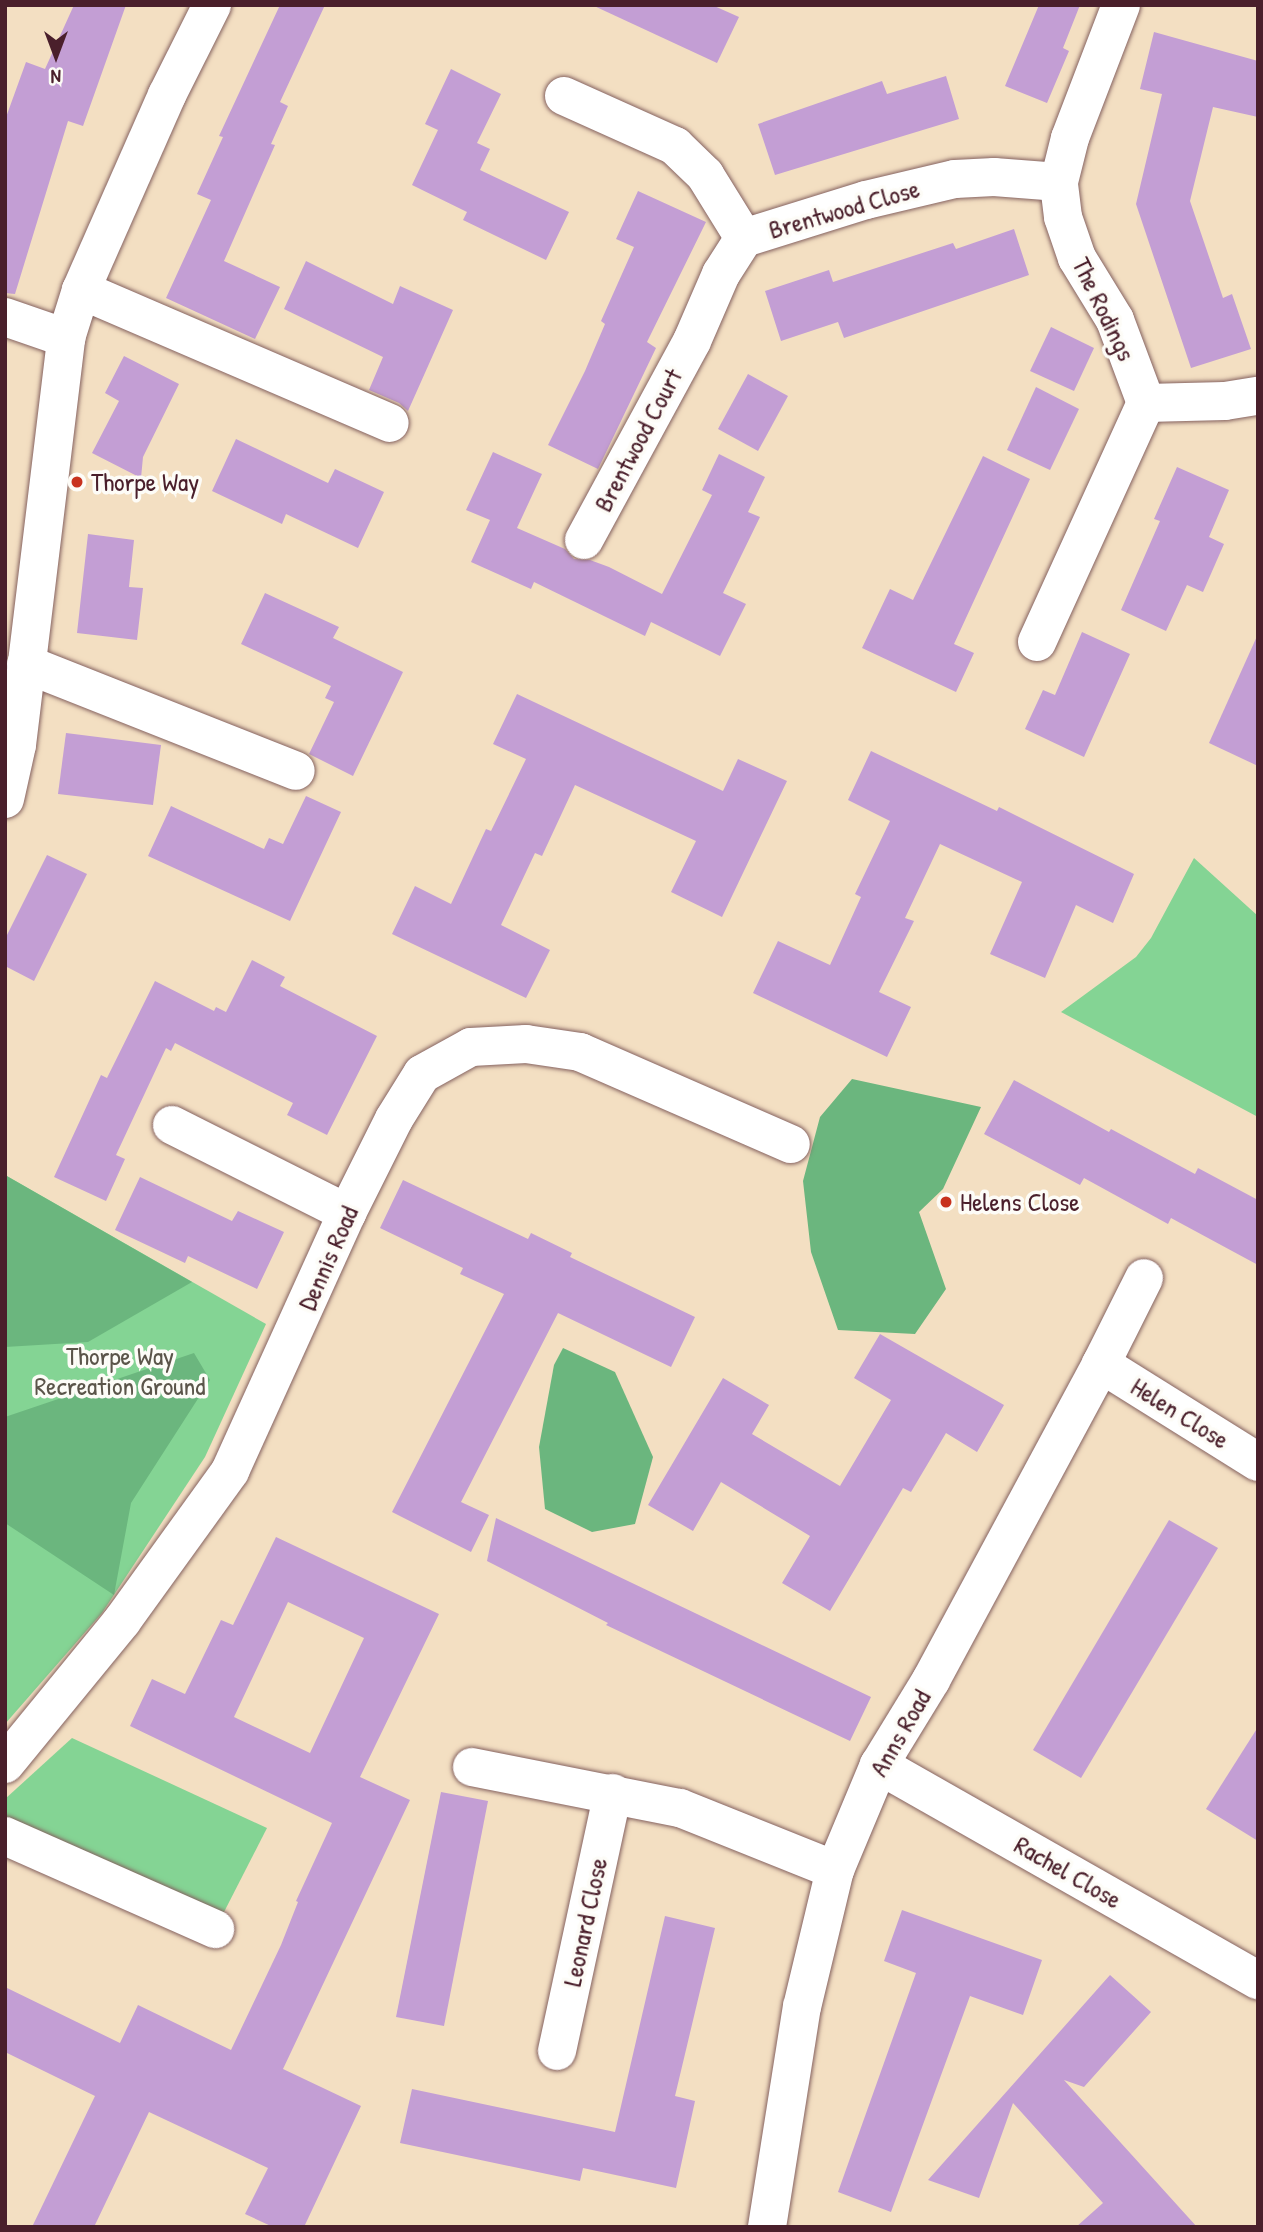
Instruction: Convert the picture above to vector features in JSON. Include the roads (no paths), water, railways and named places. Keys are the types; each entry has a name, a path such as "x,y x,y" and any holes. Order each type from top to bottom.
{"street":[{"path":"5,799 17,745 66,338 81,290 167,95 212,5"},
{"name":"The Rodings","path":"1121,5 1070,138 1059,182 1063,218 1077,258 1115,320 1146,403"},
{"path":"564,96 675,146 705,174 744,238"},
{"name":"Brentwood Close","path":"692,341 721,274 744,238 866,201 955,179 994,177 1059,182"},
{"path":"81,290 390,423"},
{"path":"5,317 66,338"},
{"name":"Brentwood Court","path":"584,540 692,341"},
{"path":"1037,642 1146,403 1225,401 1258,397"},
{"path":"26,664 296,771"},
{"name":"Dennis Road","path":"5,1764 122,1621 230,1471 347,1213 394,1119 422,1074 471,1047 526,1044 580,1052 791,1144"},
{"path":"172,1125 347,1213"},
{"name":"Anns Road","path":"767,2227 802,2007 835,1870 879,1765 931,1679 1101,1364 1144,1278"},
{"name":"Helen Close","path":"1101,1364 1258,1462"},
{"name":"Rachel Close","path":"879,1765 1258,1980"},
{"path":"472,1767 680,1808 835,1870"},
{"name":"Leonard Close","path":"557,2050 613,1793"},
{"path":"5,1836 215,1929"}],"place":[{"name":"Thorpe Way","path":"77,482"},
{"name":"Helens Close","path":"946,1202"}],"park label":[{"name":"Thorpe Way Recreation Ground","path":"120,1371"}]}
